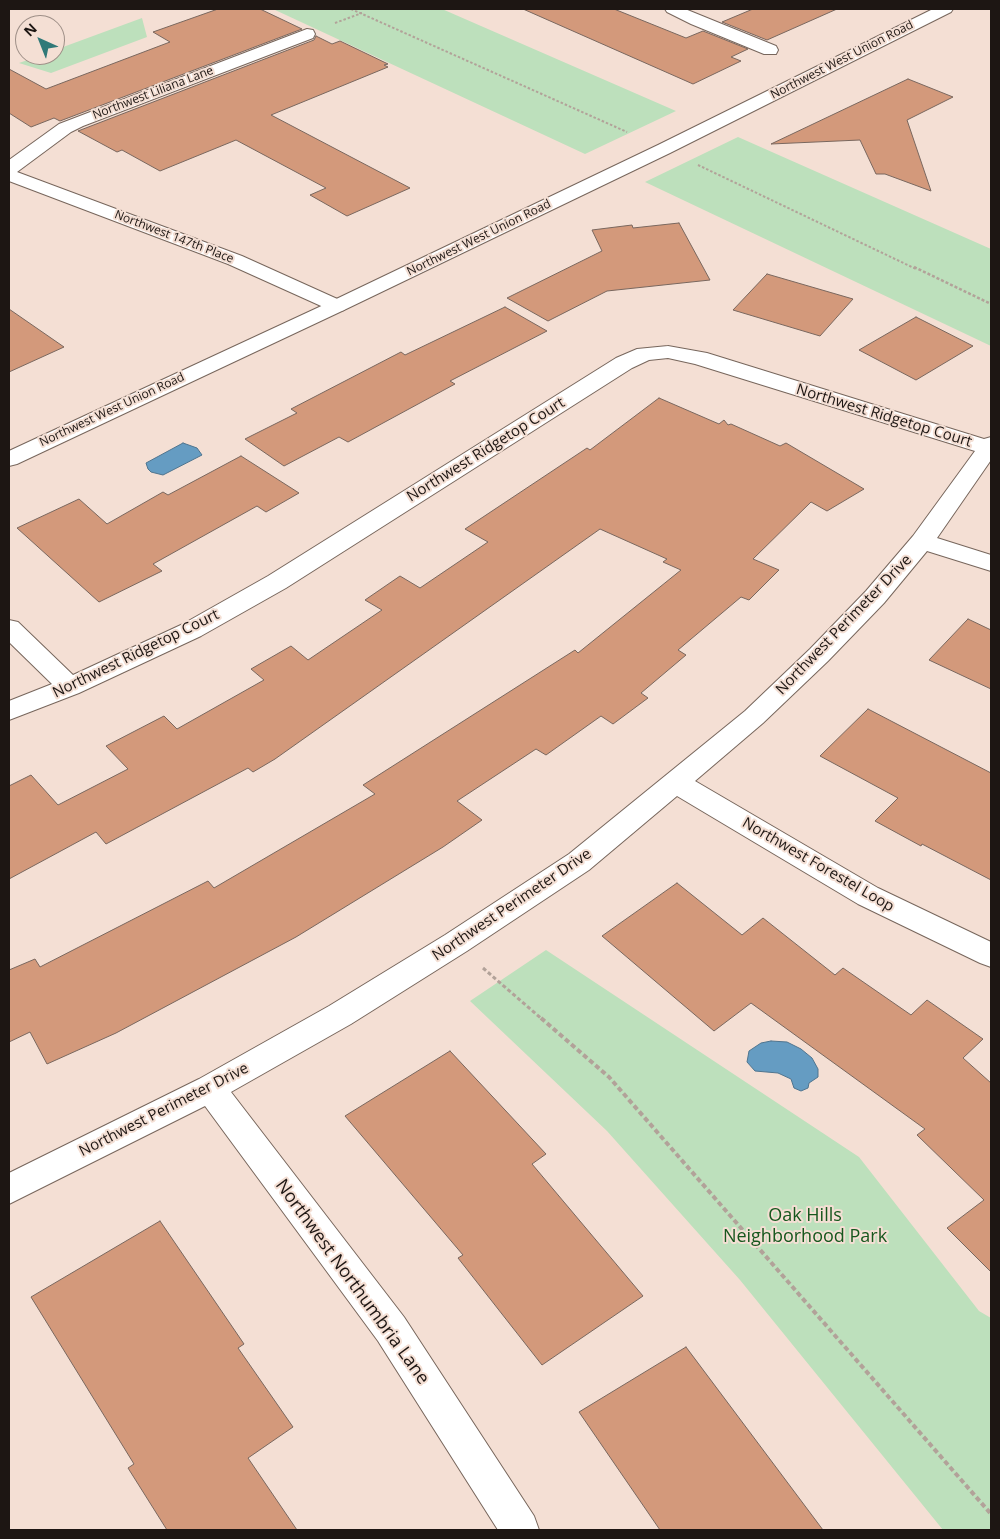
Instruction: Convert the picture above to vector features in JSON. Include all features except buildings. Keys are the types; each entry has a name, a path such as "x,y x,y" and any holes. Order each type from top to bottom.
{"street":[{"path":"673,9 697,22 770,50"},
{"name":"Northwest West Union Road","path":"9,459 336,306 664,149 945,9"},
{"name":"Northwest Liliana Lane","path":"9,170 65,128 77,122 307,34"},
{"name":"Northwest 147th Place","path":"9,175 235,260 336,306"},
{"name":"Northwest Ridgetop Court","path":"9,711 70,687 192,630 277,582 624,362 646,354 668,352 699,358 990,446"},
{"name":"Northwest Perimeter Drive","path":"9,1189 210,1088 340,1015 456,943 580,862 754,717 819,655 875,597 922,541 990,446"},
{"path":"922,541 991,564"},
{"path":"9,628 70,687"},
{"name":"Northwest Forestel Loop","path":"676,782 868,896 991,954"},
{"name":"Northwest Northumbria Lane","path":"210,1088 391,1329 520,1530"}],"path":[{"path":"456,943 609,1077 991,1514"}],"green space":[{"path":"273,9 442,9 676,111 585,154"},
{"path":"142,18 147,37 51,73 25,65 65,65 65,46"},
{"path":"738,137 991,249 991,346 645,182"},
{"name":"Oak Hills Neighborhood Park","path":"546,950 859,1157 979,1311 991,1318 991,1530 943,1530 740,1280 607,1131 470,1001"}],"water":[{"path":"183,443 197,448 202,455 163,475 151,472 148,469 146,463"},
{"path":"771,1041 787,1042 801,1049 812,1058 818,1069 818,1077 809,1083 808,1088 801,1091 794,1088 791,1079 778,1073 755,1071 747,1062 749,1051 761,1043"}]}
